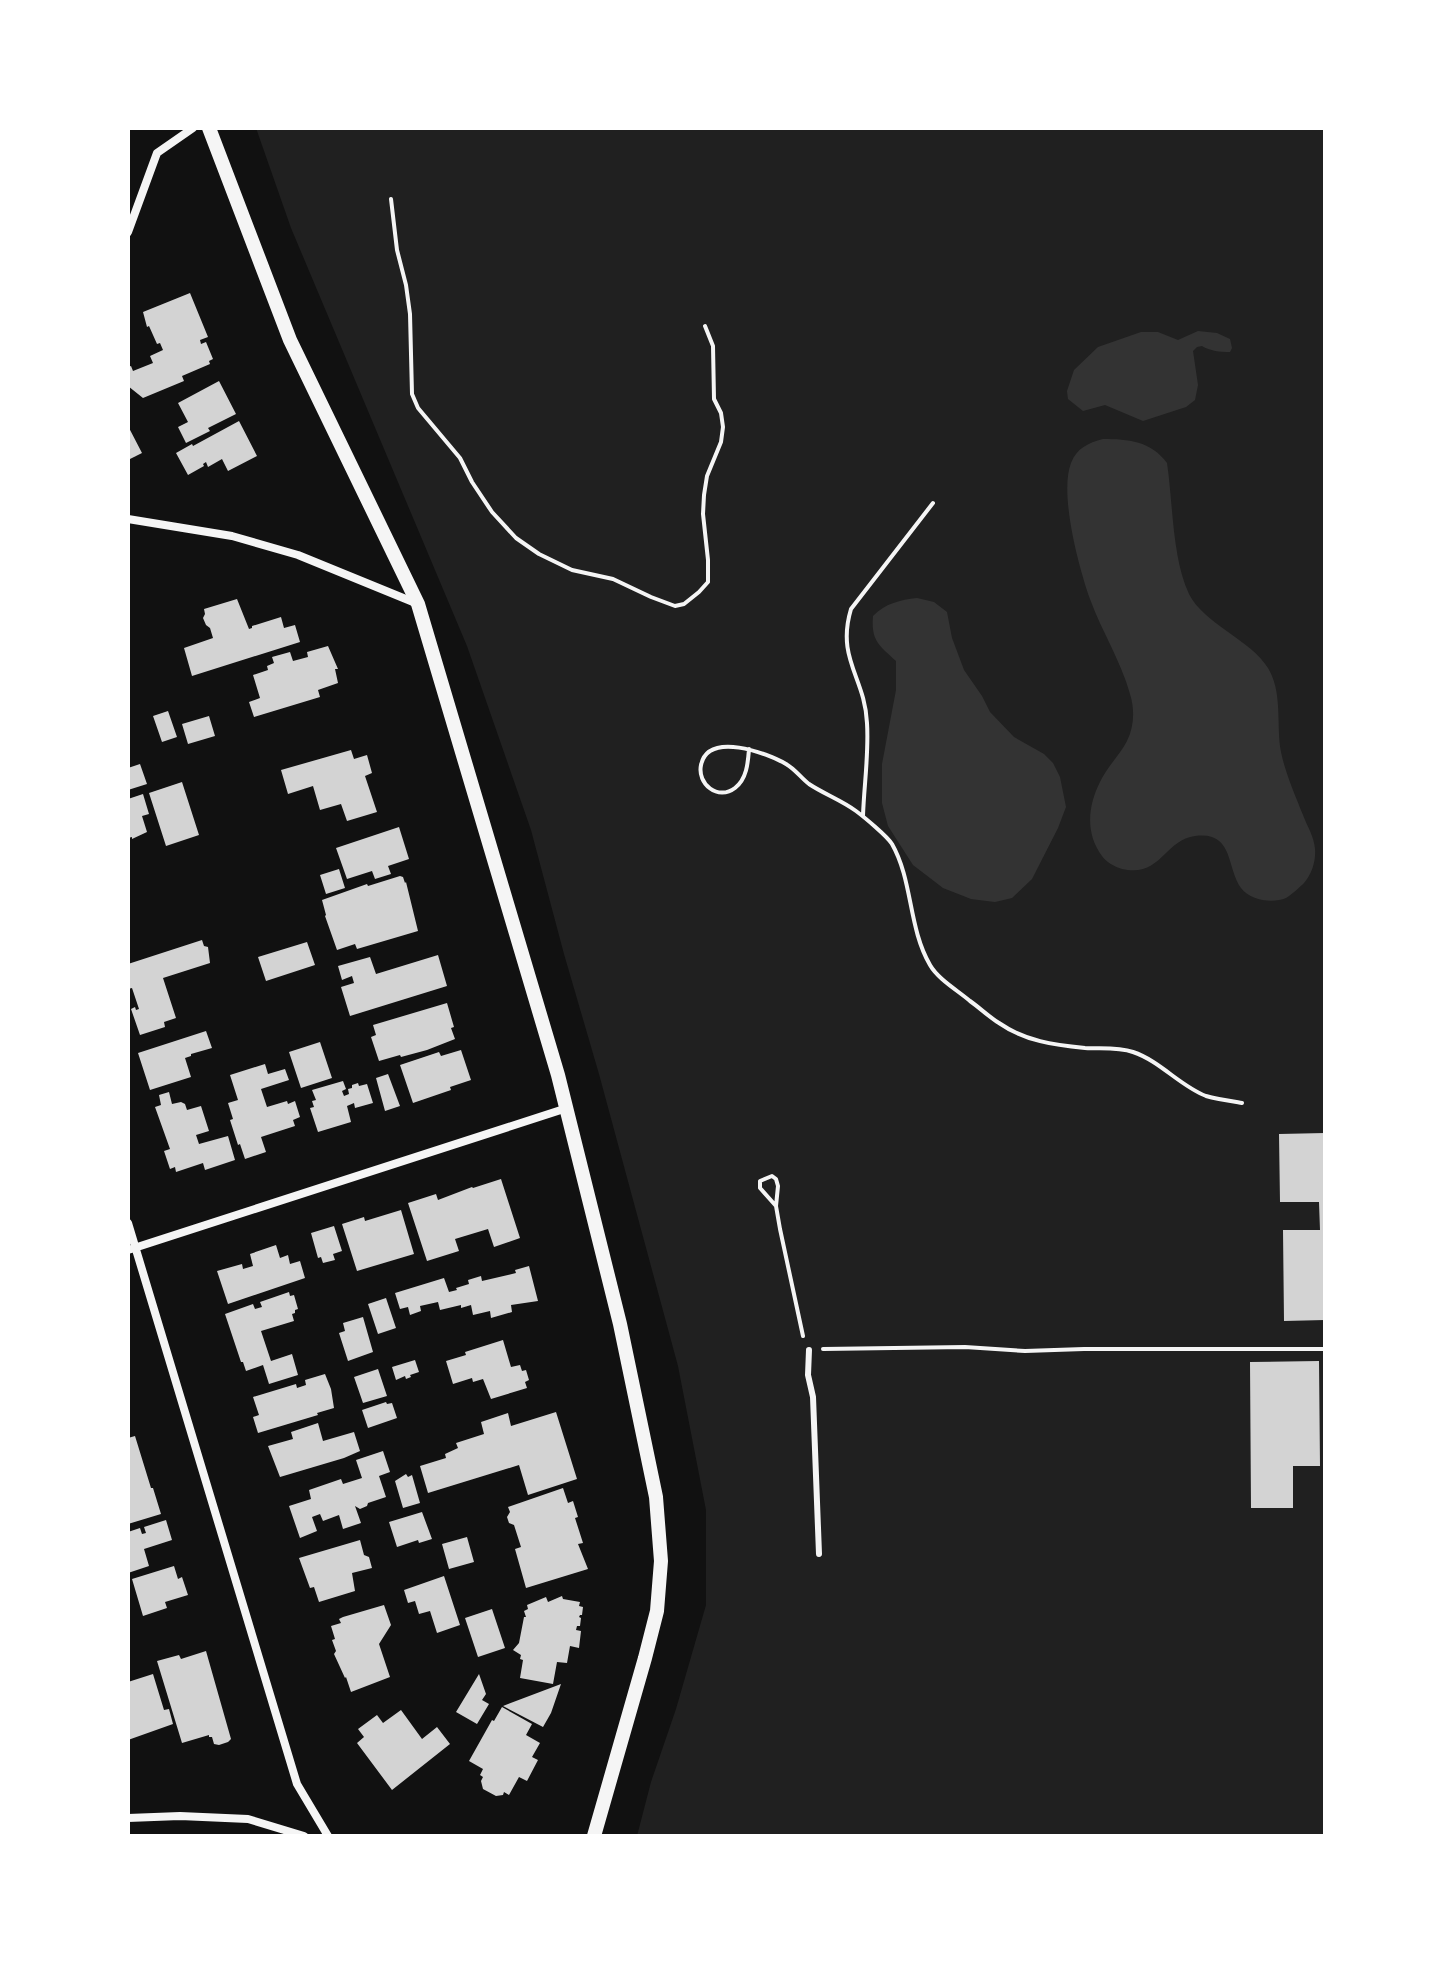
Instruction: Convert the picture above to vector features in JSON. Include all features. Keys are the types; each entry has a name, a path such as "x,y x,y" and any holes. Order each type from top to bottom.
{"street":[{"path":"128,232 157,153 193,128"},
{"path":"209,128 290,340 418,604 567,1108 620,1324 656,1497 661,1561 657,1611 594,1836"},
{"path":"128,519 232,536 298,555 418,604"},
{"path":"132,1249 567,1108"},
{"path":"128,1223 132,1249 297,1784 328,1836"},
{"path":"128,1818 180,1816 248,1819 304,1836"}],"lane":[{"path":"809,1350 819,1554"}],"path":[{"path":"391,199 410,314 412,394 418,408 460,458 492,512 516,538 539,554 572,570 613,579 675,606 684,604 708,582 704,495 723,427 714,399 713,346 705,326"},
{"path":"863,816 867,721 859,683 849,662 846,626 851,609 933,503"},
{"path":"749,749 747,769 735,789 724,792 705,786 700,776 700,766 712,749 749,749 787,765 811,785 841,800 863,816 891,842 907,884 917,933 933,970 997,1023 1022,1037 1049,1044 1133,1052 1205,1095 1242,1103"},
{"path":"776,1206 760,1188 760,1181 772,1176 778,1186 776,1206 801,1329 809,1350 905,1347 1025,1351 1325,1349"}],"shaded area":[{"path":"256,128 1325,128 1325,1836 637,1836 706,1605 706,1510 678,1366 531,830 467,646 291,228"},
{"path":"1198,331 1217,333 1230,339 1232,348 1230,352 1223,352 1202,346 1193,351 1198,385 1195,400 1186,407 1143,421 1105,405 1083,411 1068,399 1067,391 1074,370 1098,347 1141,332 1158,332 1178,340"},
{"path":"1103,439 1146,446 1167,463 1176,547 1189,594 1205,614 1260,658 1273,678 1283,760 1315,849 1309,875 1286,898 1262,900 1245,892 1236,880 1223,845 1208,836 1185,839 1154,864 1135,870 1122,869 1108,862 1093,838 1090,819 1096,791 1127,741 1133,718 1132,700 1126,682 1086,586 1076,551 1067,493 1068,476 1076,453"},
{"path":"917,598 934,602 947,612 952,638 964,670 990,712 1014,737 1044,754 1060,777 1066,807 1058,828 1032,879 1012,898 995,902 971,899 943,888 913,865 888,826 882,803 882,764 896,690 896,661 877,642 873,616 894,603"}],"building":[{"path":"190,293 208,337 200,340 201,344 206,342 213,359 209,361 210,364 182,376 184,381 143,398 128,386 128,367 131,366 133,371 153,363 150,356 163,350 147,327 143,312"},
{"path":"219,381 236,414 186,443 178,427 188,422 178,403"},
{"path":"239,421 257,456 228,471 222,459 208,467 206,462 188,475 176,453"},
{"path":"128,426 142,453 128,460"},
{"path":"237,599 249,629 281,617 284,628 295,625 300,642 192,676 184,648 213,638 203,618 204,609"},
{"path":"328,646 338,669 335,669 338,683 318,690 320,697 254,717 249,702 260,698 253,675 268,670 267,666 274,663 272,657 290,652 293,661 308,657 307,652"},
{"path":"168,711 177,737 162,742 153,716"},
{"path":"209,716 215,736 188,744 182,724"},
{"path":"351,750 354,759 367,755 372,773 365,776 377,812 347,821 341,804 320,810 313,786 288,794 281,770"},
{"path":"140,764 147,784 128,790 128,768"},
{"path":"182,782 199,835 166,846 149,793"},
{"path":"143,794 149,814 142,816 147,832 128,838 128,799"},
{"path":"399,827 409,859 388,866 391,874 375,879 372,871 347,879 336,848"},
{"path":"339,869 345,888 326,894 320,875"},
{"path":"400,876 406,882 418,931 357,949 355,944 337,950 322,900"},
{"path":"202,940 208,947 210,963 163,978 176,1018 164,1022 165,1027 140,1035 131,1009 139,1009 132,988 128,989 128,964"},
{"path":"307,942 315,965 266,981 258,957"},
{"path":"438,955 447,986 350,1016 341,987 354,983 352,976 342,980 338,966 370,957 376,974"},
{"path":"447,1003 455,1039 427,1050 379,1061 371,1037 376,1035 373,1025"},
{"path":"206,1031 212,1048 185,1058 191,1077 150,1090 138,1053"},
{"path":"320,1042 332,1078 301,1088 289,1052"},
{"path":"461,1050 471,1080 413,1103 400,1065 439,1052 441,1056"},
{"path":"265,1064 268,1074 285,1069 289,1080 261,1089 267,1107 295,1101 300,1117 293,1120 295,1126 261,1137 266,1152 245,1159 230,1120 233,1119 228,1103 238,1100 230,1075"},
{"path":"388,1074 400,1106 385,1111 376,1078"},
{"path":"343,1081 346,1089 342,1091 344,1096 349,1094 348,1089 352,1085 367,1084 373,1103 355,1108 354,1103 347,1106 351,1122 318,1132 310,1108 314,1107 312,1101 316,1100 312,1090"},
{"path":"169,1092 172,1104 181,1102 187,1110 201,1106 209,1131 196,1135 199,1144 228,1136 235,1160 205,1170 203,1163 176,1172 175,1167 170,1169 164,1151 170,1149 155,1107 161,1105 159,1095"},
{"path":"1325,1133 1325,1320 1284,1321 1283,1230 1320,1230 1319,1202 1280,1202 1279,1134"},
{"path":"501,1179 520,1238 494,1247 488,1229 455,1239 459,1251 427,1261 408,1203 436,1194 438,1200"},
{"path":"401,1210 414,1254 357,1271 342,1224"},
{"path":"334,1226 342,1251 333,1254 335,1260 323,1263 321,1257 318,1258 311,1233"},
{"path":"276,1245 280,1258 288,1255 290,1264 300,1261 305,1278 228,1304 217,1271 242,1264 243,1269 253,1266 250,1254"},
{"path":"529,1266 538,1301 511,1305 512,1312 491,1318 490,1311 473,1315 471,1305 440,1310 438,1302 420,1306 421,1311 410,1315 408,1307 400,1309 395,1293 444,1278 449,1292 469,1284 468,1280 481,1276 482,1281 516,1273 515,1270"},
{"path":"289,1292 290,1296 294,1295 298,1309 292,1314 294,1321 261,1331 271,1361 292,1354 298,1375 269,1384 263,1365 246,1371 225,1314 253,1304 255,1309 262,1307 260,1302"},
{"path":"386,1298 396,1328 378,1334 368,1304"},
{"path":"363,1317 373,1352 348,1361 339,1333 345,1331 343,1323"},
{"path":"503,1340 511,1367 520,1365 522,1371 526,1370 529,1380 525,1382 527,1388 491,1399 483,1379 473,1382 472,1378 453,1384 446,1361"},
{"path":"415,1360 419,1372 396,1380 392,1367"},
{"path":"1319,1361 1320,1466 1293,1466 1293,1508 1251,1508 1250,1362"},
{"path":"378,1369 387,1396 363,1403 354,1377"},
{"path":"325,1374 334,1408 258,1433 253,1417 259,1415 253,1397 296,1384 297,1388 306,1385 305,1380"},
{"path":"392,1403 397,1418 368,1428 362,1410"},
{"path":"556,1412 577,1479 528,1495 519,1465 428,1493 420,1466 446,1458 445,1454 458,1448 456,1443 484,1434 481,1422 508,1413 511,1426"},
{"path":"318,1423 323,1441 354,1432 360,1451 280,1477 268,1446 293,1439 291,1432"},
{"path":"135,1436 161,1514 128,1524 128,1438"},
{"path":"383,1451 390,1472 379,1476 386,1497 360,1509 355,1506 361,1523 343,1529 339,1515 323,1521 320,1514 312,1517 317,1531 300,1538 289,1506 311,1499 309,1490 341,1479 343,1484 362,1478 356,1460"},
{"path":"406,1474 408,1477 412,1475 420,1503 403,1508 395,1481"},
{"path":"563,1488 568,1503 573,1501 578,1517 575,1518 583,1543 578,1544 588,1569 526,1588 515,1549 521,1547 514,1525 509,1523 507,1517 510,1512 508,1507"},
{"path":"422,1512 432,1539 397,1547 389,1522"},
{"path":"166,1520 172,1540 144,1549 149,1566 128,1573 128,1532 140,1528 142,1534 146,1533 144,1527"},
{"path":"467,1537 474,1562 449,1569 442,1544"},
{"path":"360,1540 372,1568 352,1573 355,1591 319,1602 314,1587 310,1588 299,1558"},
{"path":"174,1566 178,1579 182,1577 188,1595 165,1602 167,1608 143,1616 132,1579"},
{"path":"444,1576 460,1625 437,1633 430,1611 419,1614 415,1601 408,1603 404,1590"},
{"path":"562,1596 563,1599 580,1602 579,1606 583,1607 580,1626 576,1630 581,1631 579,1648 570,1646 567,1663 557,1662 553,1684 520,1678 523,1660 513,1650 519,1643 527,1605 546,1597 548,1602"},
{"path":"384,1605 391,1625 379,1644 390,1677 351,1692 334,1654 336,1651 332,1640 335,1639 331,1626 341,1623 339,1619 343,1617"},
{"path":"492,1609 505,1648 478,1657 465,1618"},
{"path":"206,1651 231,1739 219,1745 214,1744 209,1735 182,1743 157,1661 179,1655 181,1659"},
{"path":"153,1674 164,1710 169,1709 173,1724 128,1740 128,1682"},
{"path":"479,1674 486,1694 482,1700 489,1704 477,1724 456,1712"},
{"path":"561,1684 543,1727 503,1706"},
{"path":"502,1707 532,1724 526,1735 540,1743 532,1757 538,1760 527,1781 519,1777 509,1795 504,1792 496,1796 483,1789 483,1777 480,1775 483,1769 469,1761"},
{"path":"401,1710 422,1739 437,1727 450,1744 392,1790 357,1743 364,1737 358,1729 377,1715 383,1723"}]}
